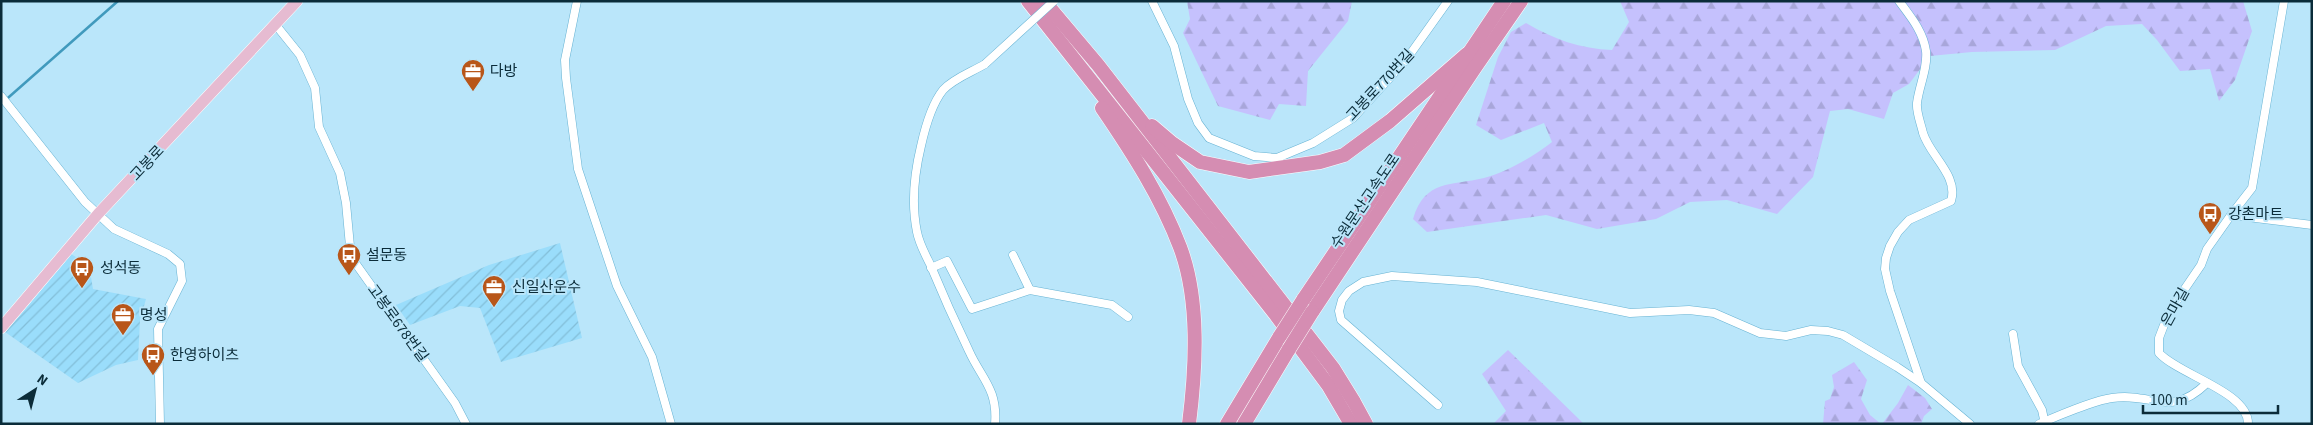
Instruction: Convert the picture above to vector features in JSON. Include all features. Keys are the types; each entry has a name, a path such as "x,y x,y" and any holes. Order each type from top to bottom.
{"highway":[{"path":"1028,1 1276,315 1328,385 1351,424"},
{"path":"1045,1 1144,119 1172,143 1200,162 1249,172 1320,162 1344,154 1390,120 1468,54"},
{"path":"1053,1 1065,26"},
{"name":"수원문산고속도로","path":"1227,424 1303,300 1504,1"},
{"name":"수원문산고속도로","path":"1244,424 1312,312 1468,77 1522,1"},
{"path":"1048,26 1139,162 1180,248 1188,283 1196,354 1189,424"},
{"path":"1098,65 1333,368 1366,424"}],"main road":[{"name":"고봉로","path":"1,328 98,214 297,1"}],"street":[{"path":"577,1 566,60 566,78 578,169 617,286 652,357 672,424"},
{"path":"994,424 994,402 989,384 971,356 917,234 914,204 916,167 926,124 944,90 959,78 985,64 1053,1"},
{"name":"고봉로770번길","path":"1152,1 1174,46 1188,99 1198,123 1209,138 1254,156 1277,158 1313,143 1353,118 1406,60 1448,1"},
{"path":"1899,1 1914,21 1923,38 1926,59 1917,105 1923,134 1930,149 1948,175 1953,192 1951,201 1909,220 1898,232 1886,258 1885,269 1890,291 1921,383"},
{"name":"은마길","path":"2248,424 2248,417 2241,406 2225,393 2168,363 2159,353 2159,338 2169,312 2201,264 2207,249 2252,188 2284,1"},
{"name":"고봉로678번길","path":"276,24 300,55 315,88 319,127 340,173 346,203 352,257 455,403 466,424"},
{"path":"1,96 84,202 114,229 168,254 180,264 182,281 158,329 160,424"},
{"path":"2231,215 2312,225"},
{"path":"1013,255 1030,290"},
{"path":"931,268 947,261 972,309 1030,290 1112,305 1128,317"},
{"path":"1438,405 1341,320 1338,311 1342,300 1349,292 1363,282 1392,276 1477,282 1630,313 1689,310 1714,313 1760,333 1786,336 1811,330 1828,331 1843,335 1921,383 1970,424"},
{"path":"2013,334 2018,366 2043,423 2111,398 2131,398 2173,403 2185,400 2207,383"}],"shaded area":[{"path":"560,243 582,338 501,362 480,308 460,306 410,325 396,305 489,265"},
{"path":"71,254 89,265 93,289 146,299 140,320 138,360 116,365 78,383 5,332"}],"green space":[{"path":"1187,1 1352,1 1348,21 1308,71 1306,106 1279,104 1270,120 1218,106 1183,33 1190,19"},
{"path":"1620,1 2243,1 2252,31 2235,80 2219,101 2210,69 2180,71 2157,40 2142,24 2106,26 2055,50 1972,52 1930,56 1909,84 1893,93 1884,119 1848,109 1830,111 1813,177 1777,214 1727,200 1690,202 1656,219 1597,229 1546,215 1427,232 1413,219 1418,206 1432,191 1450,184 1484,178 1502,172 1529,158 1552,142 1544,123 1501,140 1476,125 1498,57 1511,32 1526,23 1546,34 1568,42 1589,48 1612,50 1629,22"},
{"path":"1508,350 1584,424 1493,424 1506,411 1482,374"},
{"path":"1854,362 1867,380 1861,399 1870,415 1881,424 1823,424 1825,401 1830,399 1834,387 1832,375"},
{"path":"1908,385 1925,398 1932,409 1924,416 1921,424 1882,424 1898,403"}],"waterway":[{"path":"1,104 118,1"}],"place":[{"name":"다방","path":"473,92"},
{"name":"강촌마트","path":"2210,235"},
{"name":"설문동","path":"349,276"},
{"name":"성석동","path":"82,289"},
{"name":"신일산운수","path":"494,308"},
{"name":"명성","path":"123,336"},
{"name":"한영하이츠","path":"153,376"}]}
